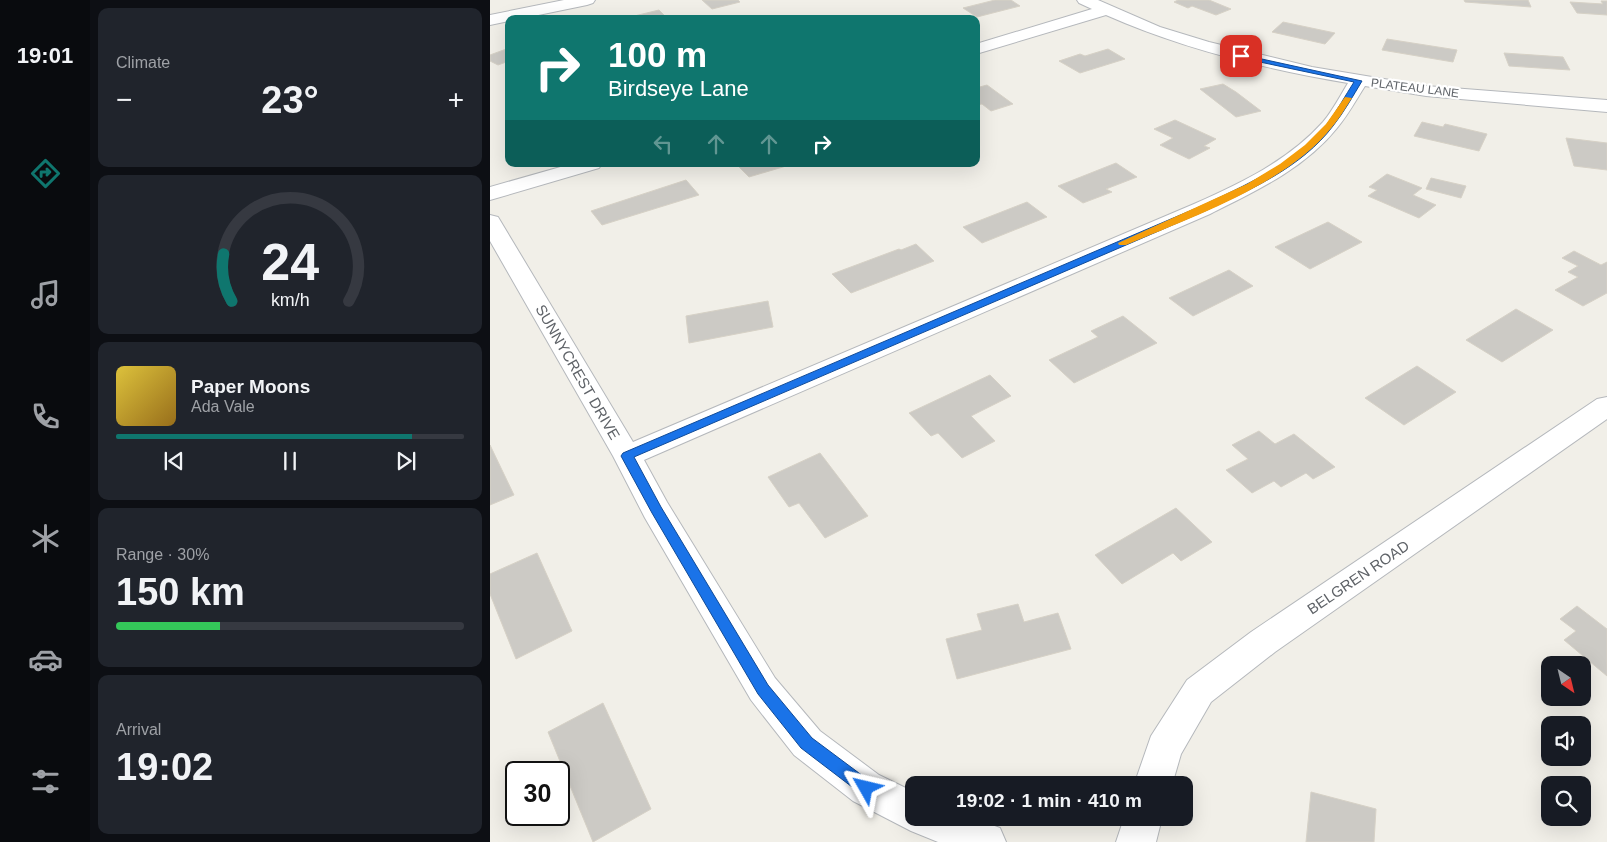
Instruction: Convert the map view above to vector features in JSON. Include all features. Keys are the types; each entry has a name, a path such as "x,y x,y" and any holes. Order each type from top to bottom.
{"street":[{"path":"514,15 587,0"},
{"name":"PLATEAU LANE","path":"1085,0 1154,30 1204,46 1359,81 1476,96 1607,106"},
{"path":"980,48 1105,10"},
{"path":"490,20 505,17"},
{"path":"627,456 1202,209 1250,186 1283,166 1308,147 1329,126 1359,81"},
{"path":"490,194 582,167"},
{"name":"SUNNYCREST DRIVE","path":"490,222 627,456 656,510 763,689 807,743 866,788 905,808"},
{"name":"BELGREN ROAD","path":"1156,776 1164,748 1199,691 1263,642 1607,406"},
{"path":"945,826 986,842"},
{"path":"1136,842 1141,826"}],"building":[{"path":"702,0 738,0 740,2 712,9"},
{"path":"995,0 1011,0 1020,6 980,16 974,15 963,8"},
{"path":"1178,0 1209,0 1231,9 1216,15 1192,6 1188,8 1174,2"},
{"path":"1464,0 1528,0 1531,7 1465,2"},
{"path":"1601,1 1607,1 1607,15 1577,13 1570,2 1603,4"},
{"path":"659,10 664,15 638,15"},
{"path":"1283,22 1335,33 1325,44 1272,32"},
{"path":"1387,39 1457,50 1453,62 1382,50"},
{"path":"505,49 505,62 498,65 490,61 490,55"},
{"path":"1108,49 1125,59 1080,73 1059,61 1080,54 1085,56"},
{"path":"1504,53 1563,57 1570,70 1509,66"},
{"path":"1223,84 1261,111 1236,117 1200,89"},
{"path":"987,85 1013,104 991,111 980,104 980,87"},
{"path":"1175,120 1216,139 1204,146 1210,148 1189,159 1160,145 1173,138 1154,129"},
{"path":"1422,122 1443,127 1445,124 1487,134 1479,151 1414,136"},
{"path":"1566,138 1607,143 1607,170 1574,166"},
{"path":"1116,163 1137,177 1106,189 1112,192 1083,203 1058,186"},
{"path":"739,167 783,167 749,177"},
{"path":"1387,174 1422,188 1413,195 1436,205 1419,218 1368,196 1377,190 1369,187"},
{"path":"1431,178 1466,186 1461,198 1426,189"},
{"path":"686,180 699,195 602,225 591,211"},
{"path":"1027,202 1047,217 982,243 963,227"},
{"path":"1328,222 1362,242 1310,269 1275,247"},
{"path":"916,244 934,261 851,293 832,274 899,249 901,250"},
{"path":"1574,251 1601,265 1607,262 1607,293 1583,306 1555,290 1578,277 1568,272 1578,266 1562,258"},
{"path":"1229,270 1253,286 1193,316 1169,298"},
{"path":"768,301 773,327 689,343 686,316"},
{"path":"1516,309 1553,330 1502,362 1466,340"},
{"path":"1123,316 1157,343 1074,383 1049,360 1098,337 1091,331"},
{"path":"1417,366 1456,392 1404,425 1365,398"},
{"path":"990,375 1011,396 971,416 995,441 962,458 938,433 931,436 909,413"},
{"path":"1259,431 1275,444 1294,434 1335,467 1313,479 1306,473 1281,487 1274,481 1252,493 1226,470 1248,459 1232,445"},
{"path":"490,445 514,495 490,505"},
{"path":"820,453 868,516 825,538 799,503 789,507 768,477"},
{"path":"1176,508 1212,542 1181,561 1173,553 1122,584 1095,555"},
{"path":"537,553 572,631 516,659 490,594 490,574"},
{"path":"1018,604 1024,622 1058,613 1071,649 957,679 946,639 982,630 977,614"},
{"path":"1577,606 1607,629 1607,676 1591,663 1591,656 1583,656 1564,640 1576,631 1560,619"},
{"path":"603,703 651,809 593,842 570,786 570,761 560,761 548,732"},
{"path":"1311,792 1376,809 1374,842 1306,842"}],"slow traffic":[{"path":"1122,243 1202,209 1250,186 1283,166 1308,147 1329,126 1348,98"}],"route":[{"path":"866,788 807,743 763,689 656,510 627,456 1202,209 1250,186 1283,166 1308,147 1329,126 1359,81 1241,56"}]}
